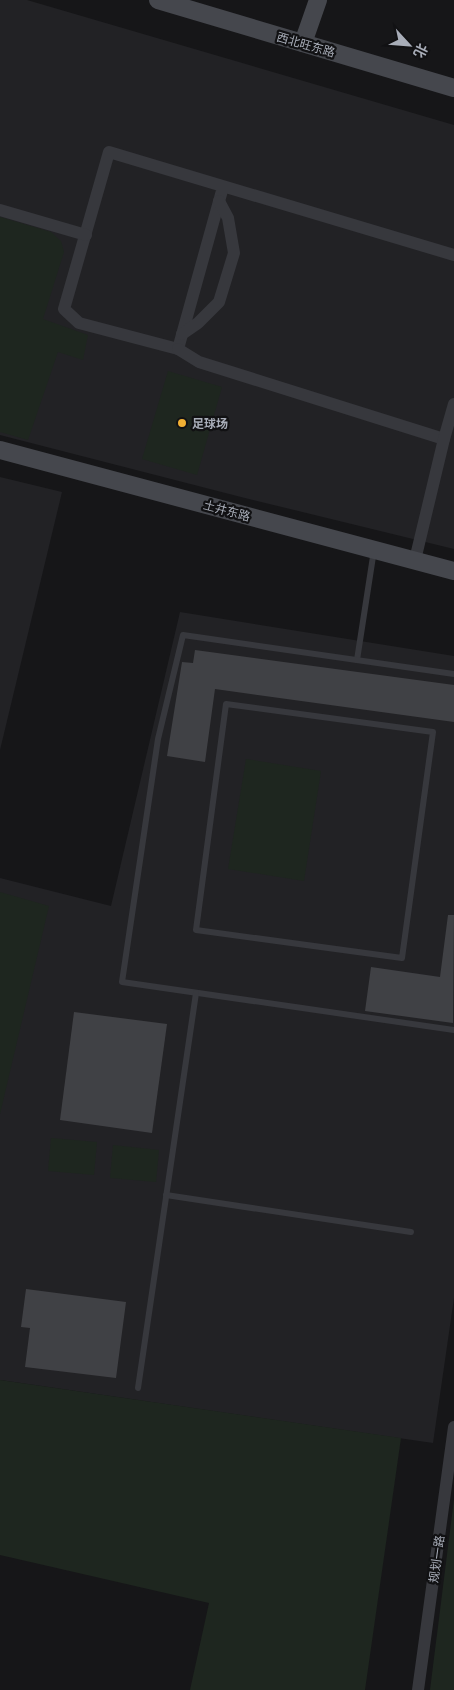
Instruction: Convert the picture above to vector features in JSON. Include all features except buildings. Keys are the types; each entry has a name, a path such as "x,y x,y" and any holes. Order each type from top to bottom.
{"street":[{"name":"西北旺东路","path":"158,0 454,88"},
{"path":"303,43 318,0"},
{"path":"444,439 199,362 178,349 79,323 64,309 109,152 454,254"},
{"path":"178,349 224,187"},
{"path":"182,334 198,323 219,302 234,253 228,218 219,201"},
{"path":"0,210 86,235"},
{"path":"415,560 454,404"},
{"name":"土井东路","path":"0,450 454,571"},
{"name":"规划一路","path":"418,1690 454,1427"}],"lane":[{"path":"357,660 375,549"},
{"path":"454,674 183,636 158,739 122,982 454,1030"},
{"path":"226,704 433,732 402,958 196,930 226,704"},
{"path":"138,1388 196,993"},
{"path":"166,1195 411,1232"}],"shaded area":[{"path":"0,0 27,0 454,125 454,549 0,435"},
{"path":"0,217 51,232 61,241 64,252 43,319 88,335 83,360 58,352 28,440 0,432"},
{"name":"足球场","path":"168,371 222,387 197,475 142,459"},
{"path":"0,477 62,492 0,750"},
{"path":"180,612 454,656 454,1298 433,1443 0,1380 0,878 111,906"},
{"path":"246,759 321,771 304,881 228,869"},
{"path":"0,892 49,906 0,1114"},
{"path":"51,1138 97,1142 94,1175 48,1171"},
{"path":"113,1145 159,1150 156,1182 110,1178"},
{"path":"0,1380 401,1438 365,1690 190,1690 209,1603 0,1555"},
{"path":"454,1499 454,1690 430,1690"}],"place":[{"name":"足球场","path":"182,423"}]}
